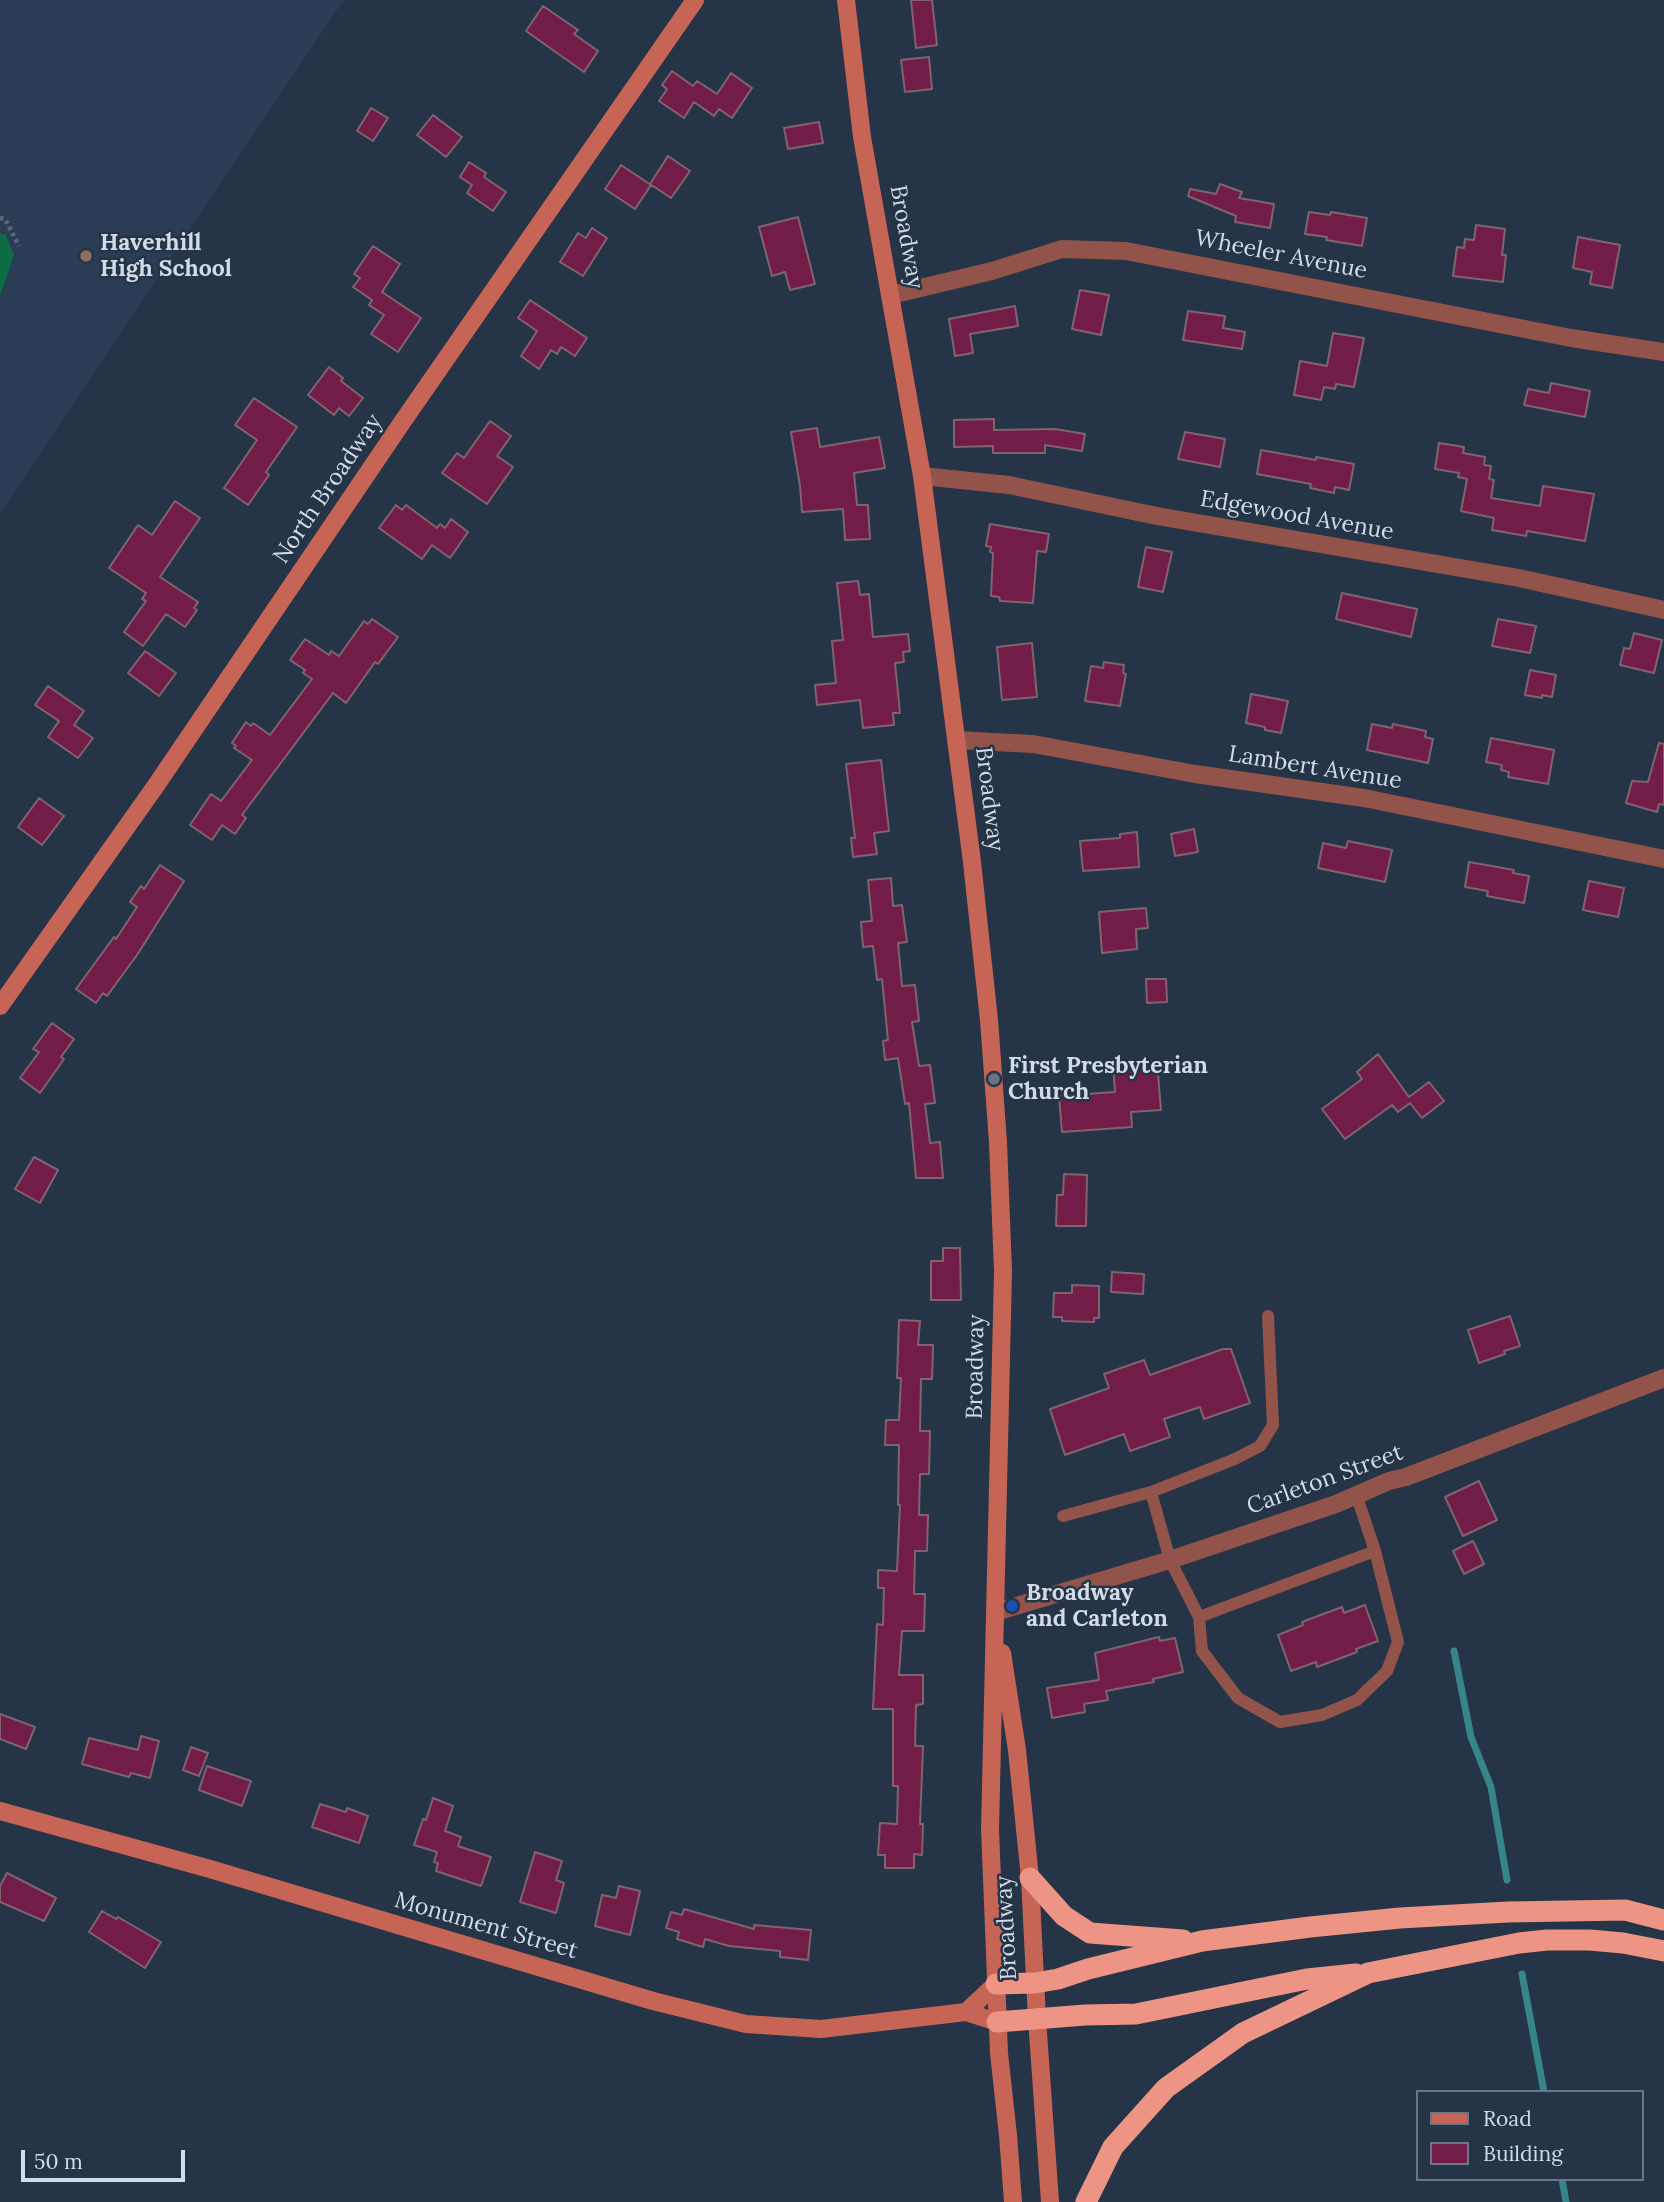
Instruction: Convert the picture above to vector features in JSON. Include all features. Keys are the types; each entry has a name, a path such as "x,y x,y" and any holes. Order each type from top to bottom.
{"highway":[{"path":"1030,1878 1064,1916 1090,1933 1202,1941"},
{"path":"996,1984 1035,1983 1058,1979 1202,1941 1335,1924 1499,1912 1625,1910 1664,1920"},
{"path":"997,2022 1136,2014 1307,1979 1368,1973 1519,1943 1547,1940 1623,1943 1664,1951"},
{"path":"1086,2202 1113,2147 1166,2088 1242,2033 1368,1973"}],"main road":[{"name":"North Broadway","path":"0,1006 157,784 403,421 695,0"},
{"name":"Broadway","path":"846,0 862,137 922,476 989,1020 998,1142 1003,1272 990,1829 997,2022 1013,2202"},
{"name":"Broadway","path":"996,1612 1017,1750 1030,1878 1050,2202"},
{"name":"Monument Street","path":"0,1811 210,1869 653,2001 746,2024 821,2029 966,2012 997,2022"},
{"path":"966,2012 996,1984"}],"street":[{"name":"Wheeler Avenue","path":"891,295 992,271 1062,249 1126,251 1571,338 1664,352"},
{"name":"Edgewood Avenue","path":"922,476 1009,485 1171,519 1520,579 1664,610"},
{"name":"Lambert Avenue","path":"956,740 1033,744 1195,774 1364,798 1664,859"},
{"name":"Carleton Street","path":"996,1612 1170,1560 1336,1504 1389,1481 1406,1477 1664,1378"}],"lane":[{"path":"1063,1516 1151,1492 1235,1459 1260,1446 1273,1425 1268,1316"},
{"path":"1151,1492 1170,1560 1199,1617 1202,1651 1238,1698 1280,1722 1322,1715 1357,1700 1387,1671 1398,1642 1375,1551 1356,1494"},
{"path":"1199,1617 1375,1551"}],"path":[{"path":"0,218 5,219 19,246"}],"shaded area":[{"name":"Haverhill High School","path":"0,0 344,0 0,513"}],"green space":[{"path":"0,233 6,235 14,255 0,296"}],"building":[{"path":"911,0 932,0 937,45 916,48"},
{"path":"543,6 578,30 574,34 598,51 584,72 526,31"},
{"path":"929,57 932,89 905,92 901,60"},
{"path":"672,71 693,86 697,81 717,94 731,73 752,88 732,118 719,109 714,116 694,102 684,118 659,101 667,89 662,85"},
{"path":"371,108 388,118 373,141 357,131"},
{"path":"433,115 462,137 446,157 417,135"},
{"path":"819,122 823,143 788,149 784,128"},
{"path":"668,156 690,171 671,198 650,184"},
{"path":"469,162 486,173 484,177 506,192 493,211 467,193 472,185 460,177"},
{"path":"621,165 651,185 635,209 605,189"},
{"path":"1220,184 1242,192 1239,198 1274,204 1270,228 1235,222 1236,216 1188,196 1190,189 1216,194"},
{"path":"1309,212 1330,215 1331,212 1367,218 1362,246 1305,234"},
{"path":"798,217 815,284 790,290 785,272 772,276 759,227"},
{"path":"1476,225 1505,229 1503,282 1453,276 1457,247 1464,248 1465,239 1474,240"},
{"path":"592,228 607,238 583,276 560,262 578,233 586,238"},
{"path":"1578,237 1620,245 1612,288 1590,284 1592,272 1573,268"},
{"path":"373,246 400,264 382,292 421,318 398,352 371,334 384,315 369,305 372,300 353,287 360,278 354,274"},
{"path":"1080,290 1109,295 1101,335 1072,329"},
{"path":"530,300 587,338 575,356 561,347 557,354 551,350 539,369 521,356 537,331 518,318"},
{"path":"1015,306 1018,326 970,334 973,353 955,356 949,319"},
{"path":"1188,311 1225,316 1223,328 1245,332 1242,349 1183,340"},
{"path":"1333,333 1364,338 1354,387 1336,384 1335,389 1324,387 1321,400 1294,395 1300,361 1327,366"},
{"path":"329,367 343,378 341,381 363,398 349,416 339,408 334,415 308,395"},
{"path":"1551,383 1590,391 1585,417 1524,405 1528,389 1549,393"},
{"path":"254,398 297,427 266,472 269,475 248,505 224,488 257,440 235,425"},
{"path":"994,419 994,430 1055,429 1085,434 1082,451 1045,445 1045,453 993,453 993,446 954,447 954,420"},
{"path":"490,421 511,436 497,456 513,467 487,504 442,473 457,453 464,458"},
{"path":"817,428 820,447 879,437 885,468 854,473 857,505 868,505 870,539 845,540 843,509 802,512 791,432"},
{"path":"1185,432 1225,439 1220,467 1178,459"},
{"path":"1439,443 1464,447 1463,453 1485,457 1484,465 1491,466 1489,479 1494,480 1491,498 1540,506 1543,486 1594,494 1585,541 1527,531 1526,536 1492,530 1494,518 1461,511 1467,479 1458,477 1459,473 1435,469"},
{"path":"1261,450 1354,464 1349,490 1335,487 1334,493 1310,488 1311,484 1257,474"},
{"path":"175,501 200,518 160,577 198,602 194,608 197,610 185,627 166,614 143,646 124,632 146,601 142,599 146,593 109,568 138,525 152,535"},
{"path":"396,505 402,510 406,505 437,528 440,524 445,528 451,519 468,532 450,558 432,545 422,559 379,528"},
{"path":"990,524 1049,534 1046,552 1037,551 1033,603 1000,601 999,597 991,596 993,553 990,552 991,547 986,546"},
{"path":"1146,547 1172,552 1163,592 1138,587"},
{"path":"858,581 860,595 869,594 873,637 908,634 910,651 903,652 904,662 895,663 900,713 893,713 894,725 863,728 860,700 817,705 815,685 836,683 832,641 843,640 837,583"},
{"path":"1342,593 1417,609 1411,637 1336,619"},
{"path":"372,619 398,637 378,664 375,662 346,703 333,693 242,815 246,818 235,834 222,825 212,840 190,825 211,794 221,801 252,760 234,748 236,746 232,743 246,722 251,726 253,723 270,735 312,679 303,673 305,670 290,660 305,639 329,655 331,651 339,656 364,621 368,624"},
{"path":"1498,619 1536,626 1530,653 1492,646"},
{"path":"1634,633 1662,640 1654,673 1620,665 1624,648 1630,649"},
{"path":"1032,643 1037,697 1002,700 997,647"},
{"path":"145,651 176,673 159,696 128,673"},
{"path":"1104,662 1124,665 1123,673 1126,674 1120,706 1085,701 1091,666 1103,668"},
{"path":"1530,670 1556,675 1552,697 1525,695"},
{"path":"48,686 84,711 74,725 93,738 78,758 48,737 59,721 35,705"},
{"path":"1251,694 1288,701 1281,733 1246,723"},
{"path":"1372,724 1392,728 1393,724 1426,731 1425,737 1433,739 1428,763 1367,750"},
{"path":"1491,738 1554,750 1548,784 1508,777 1509,772 1501,770 1502,765 1486,762"},
{"path":"1659,743 1664,744 1664,805 1659,804 1657,812 1626,803 1632,781 1648,782"},
{"path":"881,760 889,831 874,833 877,854 853,857 851,838 855,838 846,764"},
{"path":"39,798 64,816 42,845 18,827"},
{"path":"1194,829 1198,852 1175,856 1171,834"},
{"path":"1137,832 1139,867 1083,871 1080,841 1120,838 1120,834"},
{"path":"1348,841 1392,850 1385,882 1318,868 1323,843 1346,848"},
{"path":"1469,862 1514,870 1513,873 1529,876 1524,903 1487,896 1488,891 1465,887"},
{"path":"160,865 184,881 137,955 107,996 103,993 96,1003 76,989 114,937 116,939 137,907 130,902 141,886 144,889"},
{"path":"891,878 893,906 902,905 907,942 898,943 902,986 915,985 919,1021 912,1022 919,1066 930,1065 935,1103 925,1104 930,1143 940,1142 943,1178 916,1178 909,1103 905,1104 898,1058 885,1060 883,1041 888,1040 882,979 877,980 873,946 863,947 861,922 872,921 868,880"},
{"path":"1589,881 1624,888 1618,917 1583,910"},
{"path":"1146,908 1148,928 1136,929 1137,949 1102,953 1099,912"},
{"path":"1146,979 1166,979 1167,1002 1147,1003"},
{"path":"52,1023 74,1039 61,1057 64,1059 40,1093 20,1078 39,1052 33,1049"},
{"path":"1378,1054 1409,1097 1429,1082 1444,1101 1422,1118 1410,1103 1398,1112 1392,1105 1345,1139 1322,1109 1362,1079 1357,1072"},
{"path":"1157,1061 1161,1110 1131,1112 1132,1127 1062,1132 1059,1096 1115,1092 1113,1065"},
{"path":"34,1157 58,1170 40,1203 15,1189"},
{"path":"1064,1174 1087,1175 1086,1226 1056,1226 1057,1195 1063,1195"},
{"path":"943,1248 960,1248 961,1300 931,1300 931,1261 943,1261"},
{"path":"1112,1272 1144,1274 1143,1294 1111,1292"},
{"path":"1072,1285 1099,1286 1099,1318 1094,1318 1094,1322 1062,1321 1062,1317 1053,1317 1054,1293 1072,1293"},
{"path":"1510,1316 1520,1346 1479,1363 1468,1330"},
{"path":"899,1320 920,1321 918,1345 933,1345 932,1379 921,1379 920,1431 930,1431 929,1474 920,1474 919,1515 928,1515 927,1551 915,1551 914,1594 925,1594 924,1631 902,1631 899,1675 923,1675 923,1704 916,1705 915,1746 923,1746 920,1824 923,1824 922,1855 914,1854 914,1868 885,1868 885,1855 878,1855 880,1823 897,1824 898,1786 893,1786 893,1709 873,1709 877,1624 883,1625 884,1588 878,1588 878,1570 897,1571 899,1445 885,1445 886,1420 899,1420"},
{"path":"1223,1349 1231,1349 1250,1403 1204,1419 1200,1407 1164,1419 1170,1437 1130,1451 1124,1434 1065,1455 1050,1409 1109,1388 1104,1374 1144,1360 1150,1375"},
{"path":"1479,1481 1497,1520 1463,1536 1445,1497"},
{"path":"1473,1541 1484,1564 1464,1574 1453,1551"},
{"path":"1365,1605 1378,1641 1317,1667 1316,1662 1291,1671 1278,1635 1303,1625 1302,1622 1342,1607 1344,1613"},
{"path":"1159,1637 1160,1641 1175,1638 1183,1672 1153,1679 1154,1682 1106,1691 1108,1700 1084,1704 1085,1712 1052,1718 1047,1688 1099,1680 1095,1653"},
{"path":"0,1714 35,1727 26,1749 0,1739"},
{"path":"141,1736 159,1741 150,1778 131,1773 129,1777 82,1764 89,1738 138,1750"},
{"path":"191,1747 208,1753 199,1776 183,1770"},
{"path":"207,1766 251,1781 242,1806 199,1790"},
{"path":"433,1798 453,1806 445,1831 461,1837 458,1846 491,1857 481,1886 436,1871 438,1863 434,1862 437,1852 414,1845"},
{"path":"320,1804 346,1812 347,1808 368,1816 359,1843 312,1827"},
{"path":"535,1852 562,1861 556,1880 564,1883 556,1913 520,1902"},
{"path":"7,1873 56,1898 44,1921 0,1902 0,1886"},
{"path":"619,1886 640,1891 630,1935 595,1926 602,1895 616,1898"},
{"path":"684,1909 754,1929 754,1925 811,1930 808,1960 780,1957 780,1951 729,1946 705,1939 703,1947 677,1939 679,1932 666,1928 671,1912 682,1915"},
{"path":"102,1911 116,1919 118,1917 161,1942 145,1968 89,1932"}],"waterway":[{"path":"1454,1651 1471,1737 1491,1787 1507,1880"},
{"path":"1522,1974 1544,2090"},
{"path":"1562,2181 1566,2202"}],"place":[{"name":"Haverhill High School","path":"86,256"},
{"name":"First Presbyterian Church","path":"994,1079"},
{"name":"Broadway and Carleton","path":"1012,1606"}]}
